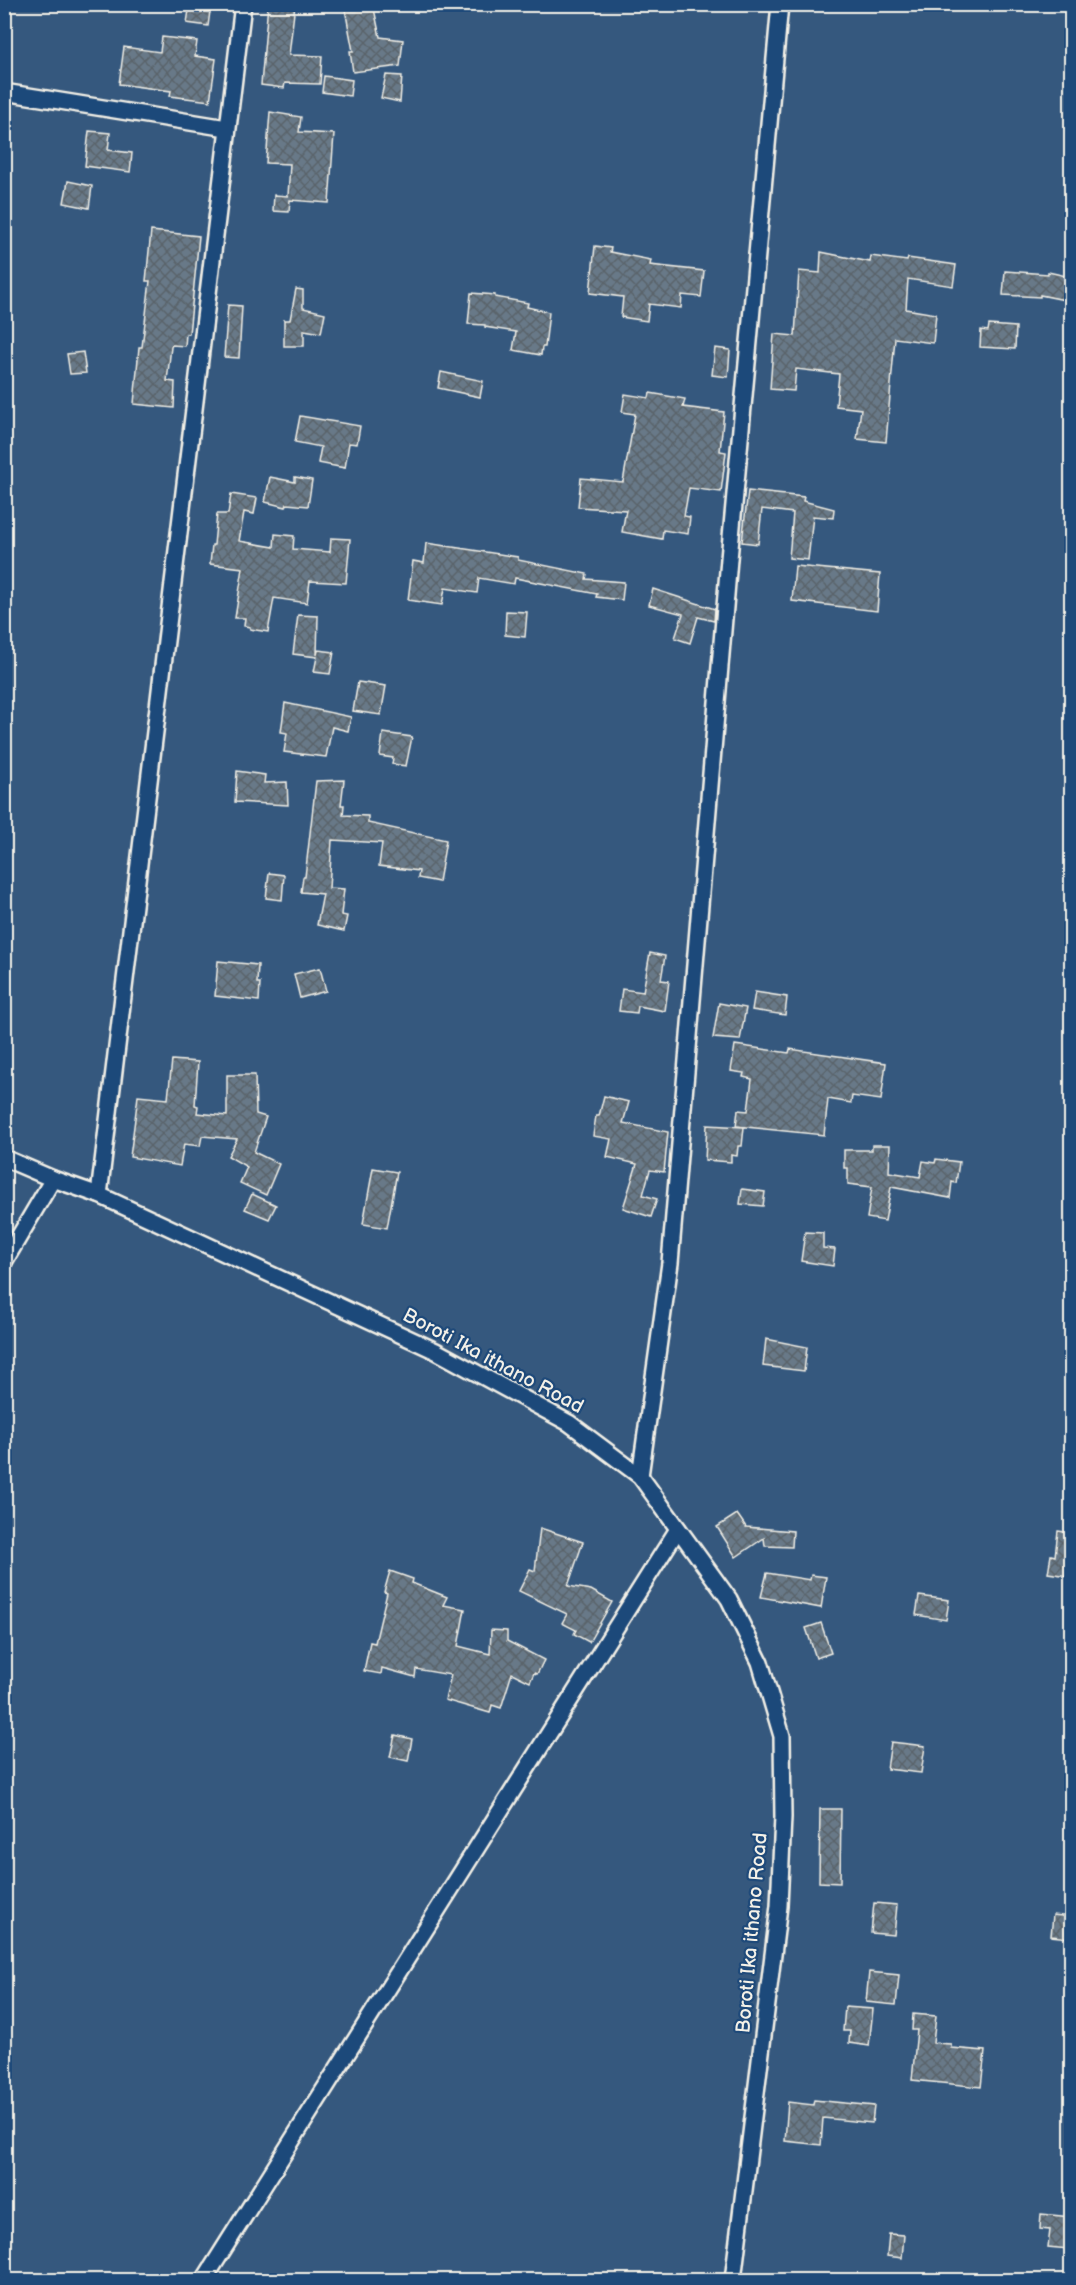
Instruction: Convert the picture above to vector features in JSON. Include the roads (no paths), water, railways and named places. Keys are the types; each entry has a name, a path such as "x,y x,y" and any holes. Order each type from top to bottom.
{"street":[{"path":"99,1195 243,4"},
{"path":"640,1476 670,1263 728,571 780,4"},
{"path":"4,92 227,128"},
{"name":"Boroti Ika ithano Road","path":"4,1158 99,1195 436,1351 569,1423 640,1476 729,1599 760,1662 782,1736 783,1817 779,1906 733,2280"},
{"path":"4,1262 53,1179"},
{"path":"204,2280 678,1529"}]}
